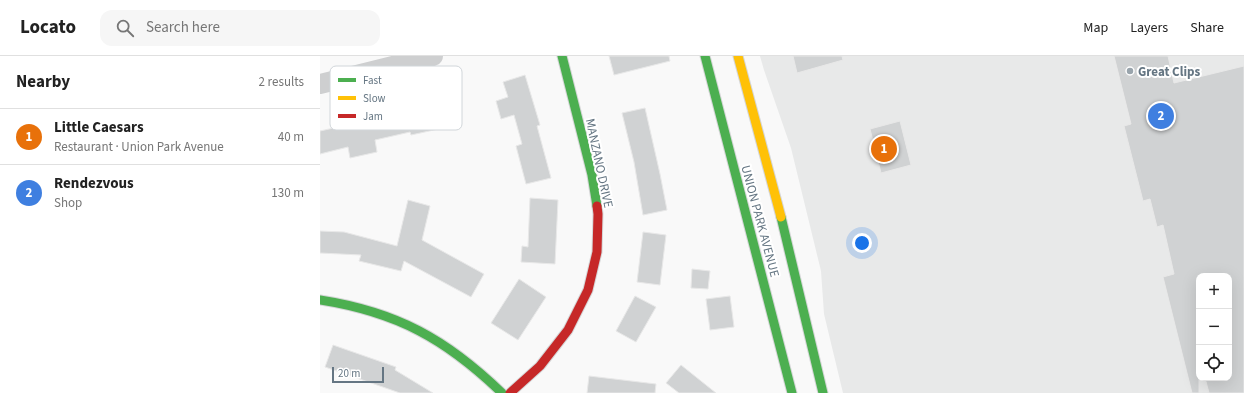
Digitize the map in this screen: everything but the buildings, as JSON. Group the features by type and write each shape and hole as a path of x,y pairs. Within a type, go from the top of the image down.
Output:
{"main road":[{"name":"MANZANO DRIVE","path":"510,393 540,366 568,330 588,290 597,252 598,214 592,175 562,56"},
{"name":"UNION PARK AVENUE","path":"705,56 792,393"},
{"name":"UNION PARK AVENUE","path":"738,56 776,197 823,393"},
{"path":"320,300 365,308 400,321 432,336 461,356 488,378 502,393"}],"street":[{"path":"393,66 433,56"},
{"path":"320,84 330,82"}],"shaded area":[{"path":"760,56 1244,56 1244,393 843,393 824,314 821,271 791,148"}],"traffic: fast":[{"path":"562,56 592,175 597,206"},
{"path":"705,56 792,393"},
{"path":"781,217 823,393"},
{"path":"320,300 348,305 373,312 397,320 419,331 461,357 502,393"}],"traffic: slow":[{"path":"738,56 781,217"}],"traffic: jam":[{"path":"510,393 540,366 568,330 588,290 597,252 597,206"}],"place":[{"name":"Great Clips","path":"1130,71"},
{"name":"Rendezvous","path":"1161,116"},
{"name":"Little Caesars","path":"884,149"}]}
